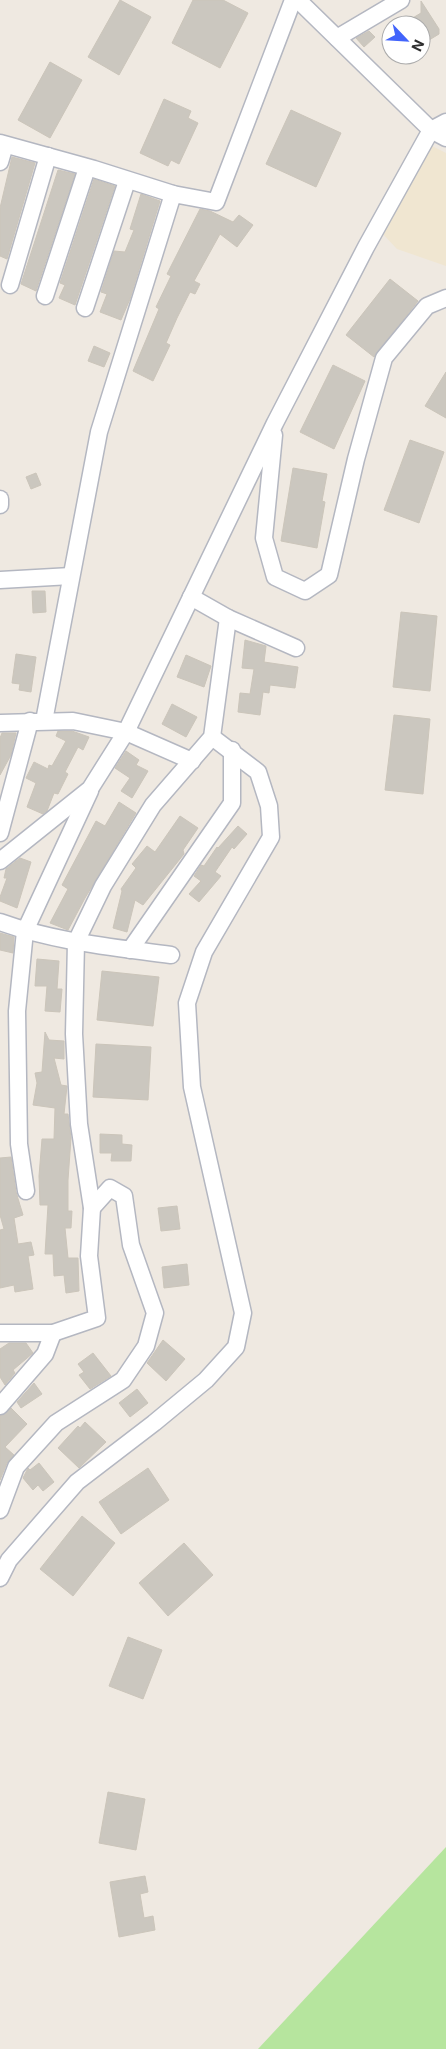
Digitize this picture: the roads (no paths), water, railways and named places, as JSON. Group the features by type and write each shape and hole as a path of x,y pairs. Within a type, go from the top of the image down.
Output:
{"street":[{"path":"0,162 2,144 172,194 216,202 293,0"},
{"path":"298,0 431,130 446,138"},
{"path":"336,38 401,0"},
{"path":"26,1191 19,1144 17,1011 24,931 90,789 126,732 275,423 366,248 431,130 446,122"},
{"path":"10,285 48,156"},
{"path":"45,296 87,168"},
{"path":"85,308 127,181"},
{"path":"0,832 37,721 71,576 99,432 172,194"},
{"path":"275,423 264,538 275,577 305,591 330,575 356,459 384,358 427,306 446,298"},
{"path":"0,499 0,505"},
{"path":"0,580 71,576"},
{"path":"191,596 228,618 296,648"},
{"path":"0,1333 53,1333 97,1318 89,1256 92,1208 79,1124 74,1034 76,942 103,886 153,805 212,736 228,618"},
{"path":"0,722 73,722 126,732 192,761"},
{"path":"0,1578 9,1560 77,1482 206,1380 236,1347 242,1313 192,1087 187,1003 204,952 271,837 269,806 258,772 212,736"},
{"path":"130,950 232,803 232,750"},
{"path":"0,861 90,789"},
{"path":"0,922 24,931 76,942 171,955"},
{"path":"0,1510 16,1467 56,1423 123,1380 146,1346 156,1313 131,1245 124,1196 110,1188 92,1208"},
{"path":"0,1406 45,1354 53,1333"}]}
